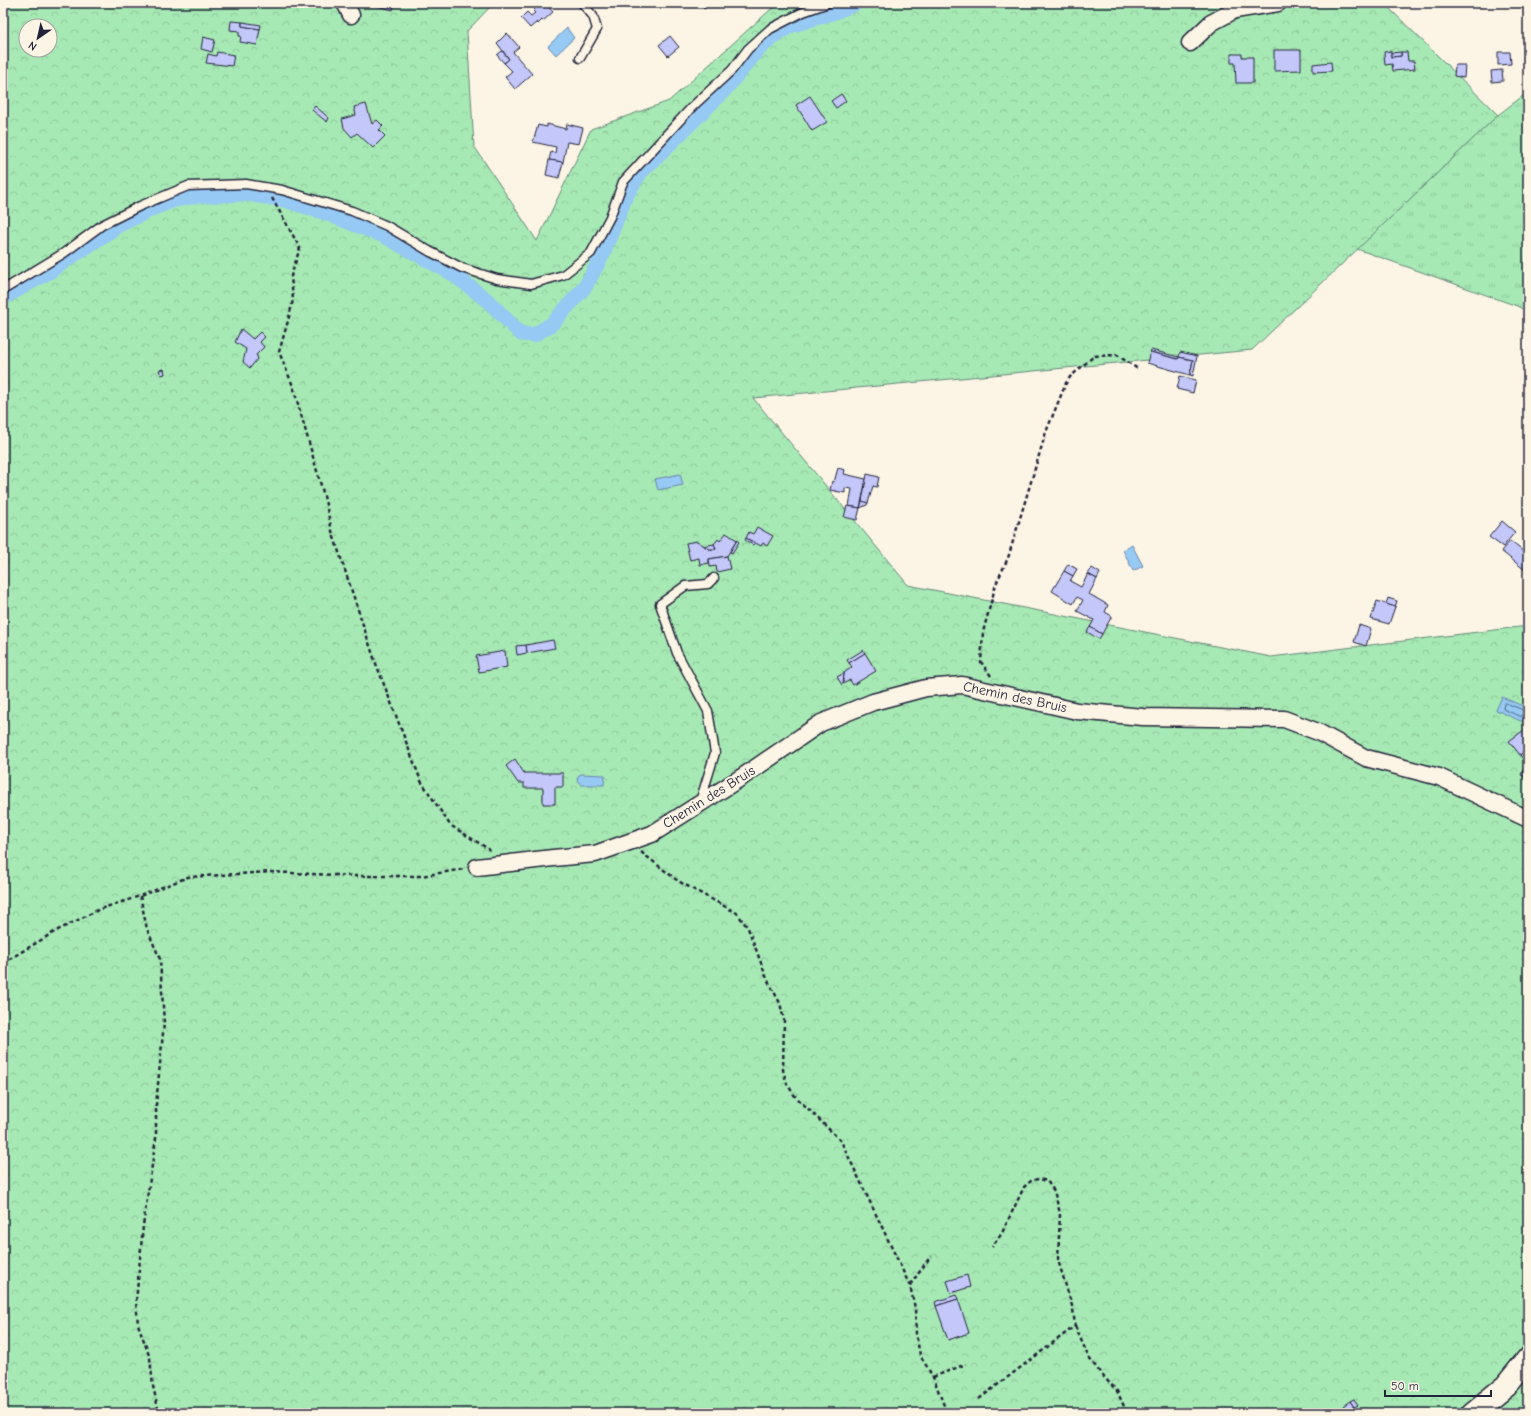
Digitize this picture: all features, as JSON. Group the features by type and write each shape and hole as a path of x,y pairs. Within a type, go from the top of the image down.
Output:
{"street":[{"path":"1190,43 1211,23 1235,10 1278,3"},
{"name":"Chemin des Bruis","path":"477,868 594,854 652,834 699,805 821,723 873,702 926,688 962,685 1077,710 1128,715 1284,719 1318,732 1366,758 1439,777 1528,819"},
{"path":"1473,1413 1506,1386 1528,1359"}],"lane":[{"path":"580,58 597,29 593,16 582,3"},
{"path":"3,290 64,253 102,225 140,206 188,186 246,184 282,190 352,211 387,226 429,251 462,268 497,279 531,284 563,275 591,253 610,217 623,182 692,107 732,70 748,49 770,29 803,12 828,3"},
{"path":"699,805 715,752 708,711 677,653 660,604 685,586 708,584 714,578"}],"path":[{"path":"270,195 300,248 291,276 293,300 279,352 293,386 324,496 332,531 375,661 421,781 450,825 511,863"},
{"path":"1005,694 980,662 983,632 996,584 1010,551 1046,432 1066,383 1070,377 1094,356 1117,355 1138,369"},
{"path":"633,840 641,852 678,881 737,913 748,928 767,979 780,1003 784,1020 783,1070 787,1084 794,1096 841,1141 910,1286 915,1308 916,1334 920,1356 933,1377 947,1413"},
{"path":"3,963 56,931 100,909 140,896 188,877 270,872 356,876 421,876 477,868"},
{"path":"140,896 147,929 160,959 164,1023 156,1105 156,1138 143,1226 136,1302 138,1324 150,1358 153,1386 159,1413"},
{"path":"992,1247 1002,1233 1024,1186 1032,1180 1040,1179 1047,1182 1054,1191 1060,1213 1058,1260 1073,1310 1075,1326 1089,1358 1117,1391 1127,1413"},
{"path":"910,1286 931,1256"},
{"path":"979,1399 1075,1326"},
{"path":"933,1377 966,1364"}],"green space":[{"path":"3,3 494,3 467,31 474,146 537,241 591,129 669,101 770,10 785,3 1384,3 1498,115 1252,350 753,398 908,585 1271,657 1528,626 1528,1413 3,1413"},
{"path":"1528,92 1528,312 1517,306 1357,249 1498,115"}],"water":[{"path":"567,28 574,38 556,55 548,46"},
{"path":"680,474 683,485 658,490 655,479"},
{"path":"1132,545 1143,566 1133,571 1123,550"},
{"path":"1502,697 1525,707 1528,703 1528,711 1523,722 1496,710"},
{"path":"581,774 605,775 604,785 581,785 577,780 578,776"}],"building":[{"path":"373,3 395,3 393,10 373,5"},
{"path":"541,3 545,3 553,12 543,21 542,20 538,24 537,22 530,28 521,18 527,12 531,16 535,13 533,11"},
{"path":"699,3 712,3 704,9"},
{"path":"231,21 242,22 242,26 260,29 257,45 240,42 241,36 239,36 239,31 230,30"},
{"path":"242,22 261,25 260,29 242,26"},
{"path":"507,33 519,47 513,52 532,74 515,89 505,77 512,71 504,63 509,59 497,43"},
{"path":"670,36 679,47 668,56 659,45"},
{"path":"203,37 215,40 212,52 201,49"},
{"path":"1274,50 1301,50 1301,70 1274,71"},
{"path":"502,51 509,59 504,63 497,55"},
{"path":"1391,51 1391,57 1401,56 1401,52 1407,52 1408,61 1414,61 1415,69 1393,71 1392,64 1385,65 1384,52"},
{"path":"217,52 234,55 232,66 206,63 208,54 216,56"},
{"path":"1401,52 1401,56 1391,57 1391,53"},
{"path":"1498,52 1510,52 1511,64 1498,65"},
{"path":"1231,54 1242,54 1242,57 1253,57 1253,83 1236,83 1235,63 1231,63"},
{"path":"1331,62 1332,71 1313,72 1313,64"},
{"path":"1455,65 1465,65 1464,78 1454,76"},
{"path":"1502,70 1503,81 1492,82 1491,71"},
{"path":"841,94 846,101 836,108 831,101"},
{"path":"810,96 827,122 812,131 796,105"},
{"path":"366,104 372,124 377,120 383,126 379,130 385,136 373,148 357,133 352,137 344,128 342,119 356,115 354,107"},
{"path":"315,106 329,118 327,122 312,110"},
{"path":"547,124 566,129 567,124 583,128 579,144 567,142 563,162 549,160 551,152 555,153 556,147 533,142 538,125 547,127"},
{"path":"549,160 563,162 559,178 546,175"},
{"path":"241,329 253,339 260,332 265,337 260,342 264,347 256,355 258,358 250,368 243,362 246,349 235,342"},
{"path":"1151,350 1179,357 1178,359 1150,352"},
{"path":"1150,352 1178,359 1179,357 1193,360 1190,375 1147,363"},
{"path":"1180,352 1197,356 1193,376 1190,375 1193,360 1179,357"},
{"path":"164,369 165,374 161,375 159,370"},
{"path":"1180,376 1196,380 1193,393 1177,389"},
{"path":"838,468 845,470 844,474 866,479 860,508 849,506 852,489 845,488 845,493 830,490"},
{"path":"867,474 879,477 877,487 873,486 868,503 862,501"},
{"path":"862,501 868,503 860,508"},
{"path":"847,506 860,508 857,520 844,517"},
{"path":"1502,521 1515,532 1503,547 1489,537"},
{"path":"757,527 773,536 767,546 763,543 761,546 746,538 749,532 753,534"},
{"path":"726,533 737,540 727,556 709,559 709,563 700,565 699,558 690,560 686,543 697,541 709,549 716,549 714,544 718,539 720,541"},
{"path":"746,538 755,543 753,545 745,540"},
{"path":"737,540 739,542 732,553 730,552"},
{"path":"1510,541 1524,552 1528,547 1528,571 1501,551"},
{"path":"714,544 716,549 709,549 704,546"},
{"path":"727,556 730,569 717,572 716,566 710,567 709,559"},
{"path":"1068,564 1077,569 1073,576 1064,571"},
{"path":"1092,568 1100,573 1097,579 1088,574"},
{"path":"1064,571 1073,576 1070,581 1081,587 1088,574 1097,579 1089,594 1108,605 1105,612 1112,616 1102,634 1090,627 1094,620 1077,611 1083,600 1077,597 1073,604 1052,591"},
{"path":"1388,598 1397,601 1395,607 1386,604"},
{"path":"1377,601 1395,607 1389,624 1371,619"},
{"path":"1359,625 1371,629 1366,646 1354,642"},
{"path":"1090,627 1102,634 1099,639 1087,632"},
{"path":"553,640 555,648 527,653 526,645"},
{"path":"526,645 527,653 517,655 516,646"},
{"path":"863,650 865,653 849,663 847,660"},
{"path":"505,651 507,667 479,672 476,656"},
{"path":"865,653 876,671 853,685 850,680 843,684 844,673 852,667 849,663"},
{"path":"844,673 843,684 842,685 837,677"},
{"path":"1524,730 1528,735 1528,751 1527,749 1520,755 1509,741"},
{"path":"1527,749 1528,758 1526,763 1520,755"},
{"path":"1528,758 1528,778 1521,775"},
{"path":"515,759 524,773 563,773 563,787 555,787 555,804 543,804 543,788 524,788 524,783 518,783 506,766"},
{"path":"967,1275 970,1287 951,1293 947,1281"},
{"path":"956,1295 958,1299 936,1306 935,1302"},
{"path":"958,1299 969,1333 948,1340 936,1306"},
{"path":"1354,1399 1358,1405 1354,1407 1350,1401"},
{"path":"1350,1401 1354,1407 1344,1413 1343,1410 1345,1409 1343,1406"}],"waterway":[{"path":"3,298 49,272 119,225 154,208 174,200 196,196 246,194 285,200 323,212 384,236 453,274 487,300 521,334 534,335 552,324 585,287 602,256 626,196 640,173 722,93 759,49 778,33 790,26 835,12 856,3"}]}
